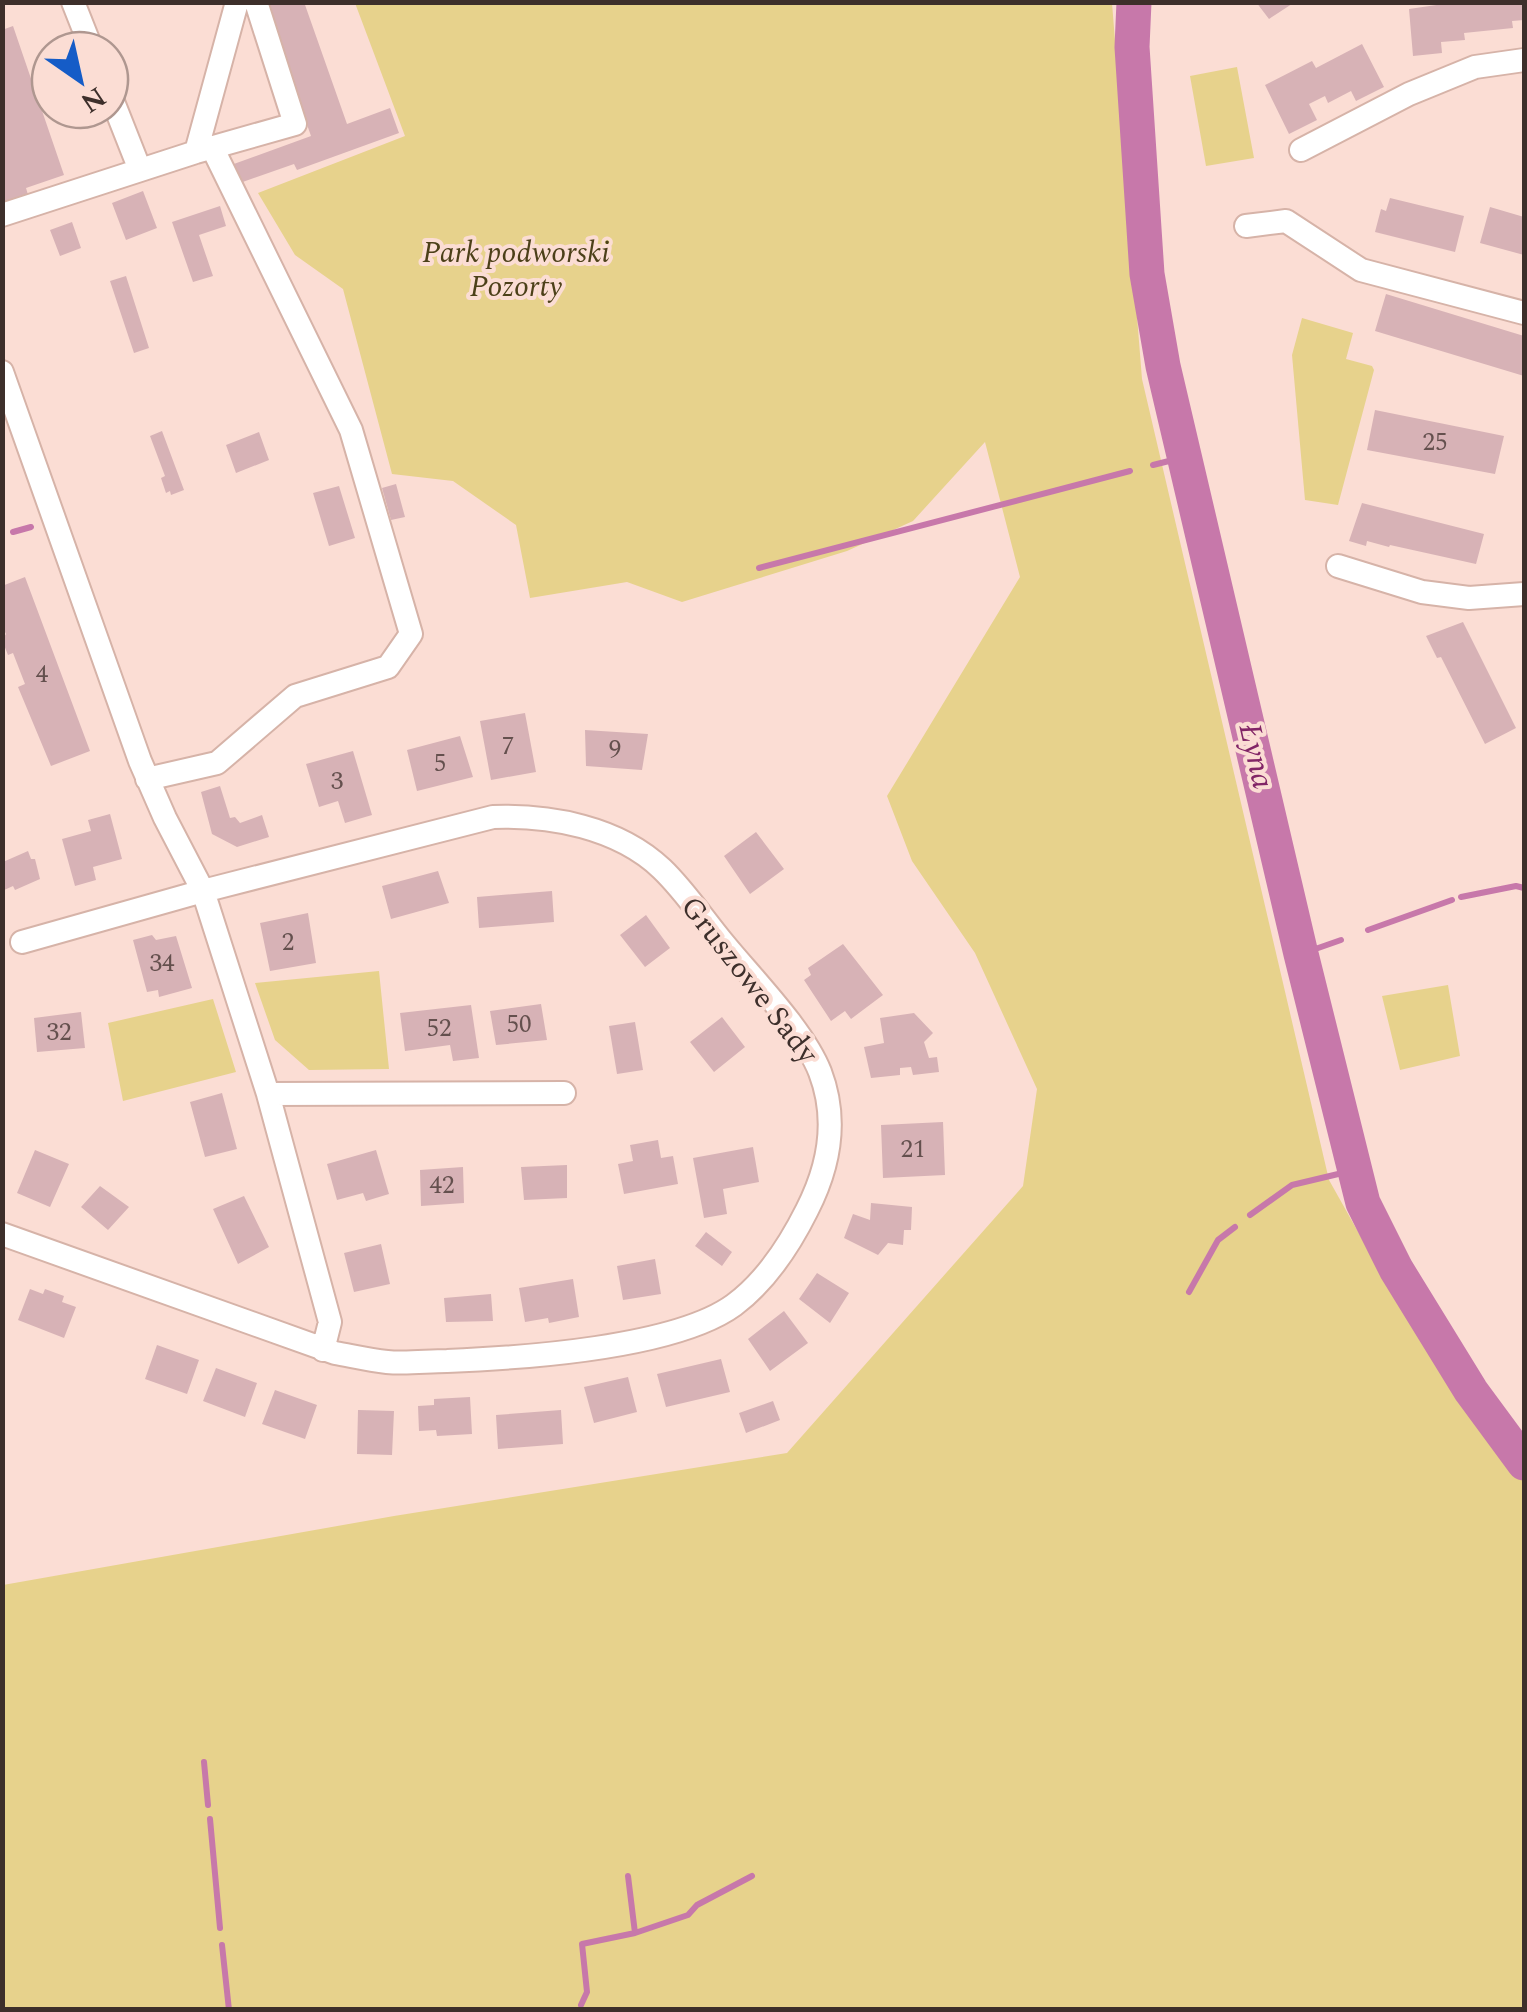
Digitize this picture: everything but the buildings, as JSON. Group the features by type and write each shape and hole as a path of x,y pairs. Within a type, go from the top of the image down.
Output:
{"street":[{"path":"73,2 84,30"},
{"path":"148,778 217,764 295,696 388,667 412,634 352,430 204,149 237,2"},
{"path":"2,216 204,149 296,124 256,2"},
{"path":"1301,150 1410,94 1475,67 1524,60"},
{"path":"124,130 140,170"},
{"path":"1246,226 1286,221 1361,270 1524,313"},
{"path":"4,380 148,778 203,890 268,1094 330,1322 323,1350"},
{"path":"1338,566 1422,592 1470,598 1524,594"},
{"name":"Gruszowe Sady","path":"2,1234 323,1350 390,1362 524,1358 698,1326 735,1304 767,1272 803,1217 822,1180 830,1139 827,1098 819,1069 802,1042 661,868 624,845 573,824 533,816 492,818 203,890 22,942"},
{"path":"268,1094 564,1093"}],"green space":[{"name":"Park podworski Pozorty","path":"355,3 1112,3 1142,379 1329,1180 1366,1246 1524,1475 1524,2009 3,2009 3,1585 394,1516 787,1453 1023,1186 1037,1089 975,953 912,861 887,796 1020,577 985,442 913,521 847,551 682,602 627,582 530,598 516,525 453,481 392,474 343,289 295,255 258,193 405,136"},
{"path":"1237,67 1254,158 1206,166 1190,76"},
{"path":"1302,318 1353,333 1346,359 1374,370 1338,505 1305,500 1292,355"},
{"path":"379,971 389,1069 309,1070 275,1040 255,983"},
{"path":"1448,985 1460,1056 1400,1070 1382,996"},
{"path":"213,999 236,1072 123,1101 108,1023"}],"waterway":[{"name":"Łyna","path":"1134,2 1132,47 1147,274 1163,366 1363,1203 1396,1269 1471,1391 1524,1463"},
{"path":"1133,11 1143,2"},
{"path":"1153,465 1185,457"},
{"path":"759,568 1130,471"},
{"path":"13,532 31,527"},
{"path":"1461,897 1516,886 1524,888"},
{"path":"1368,930 1452,900"},
{"path":"1301,954 1341,940"},
{"path":"1250,1215 1292,1185 1355,1170"},
{"path":"1189,1292 1218,1240 1235,1227"},
{"path":"204,1762 208,1805"},
{"path":"210,1819 220,1928"},
{"path":"628,1876 635,1933"},
{"path":"581,2005 587,1992 582,1944 635,1933 688,1915 697,1905 752,1876"},
{"path":"222,1945 229,2010"}]}
